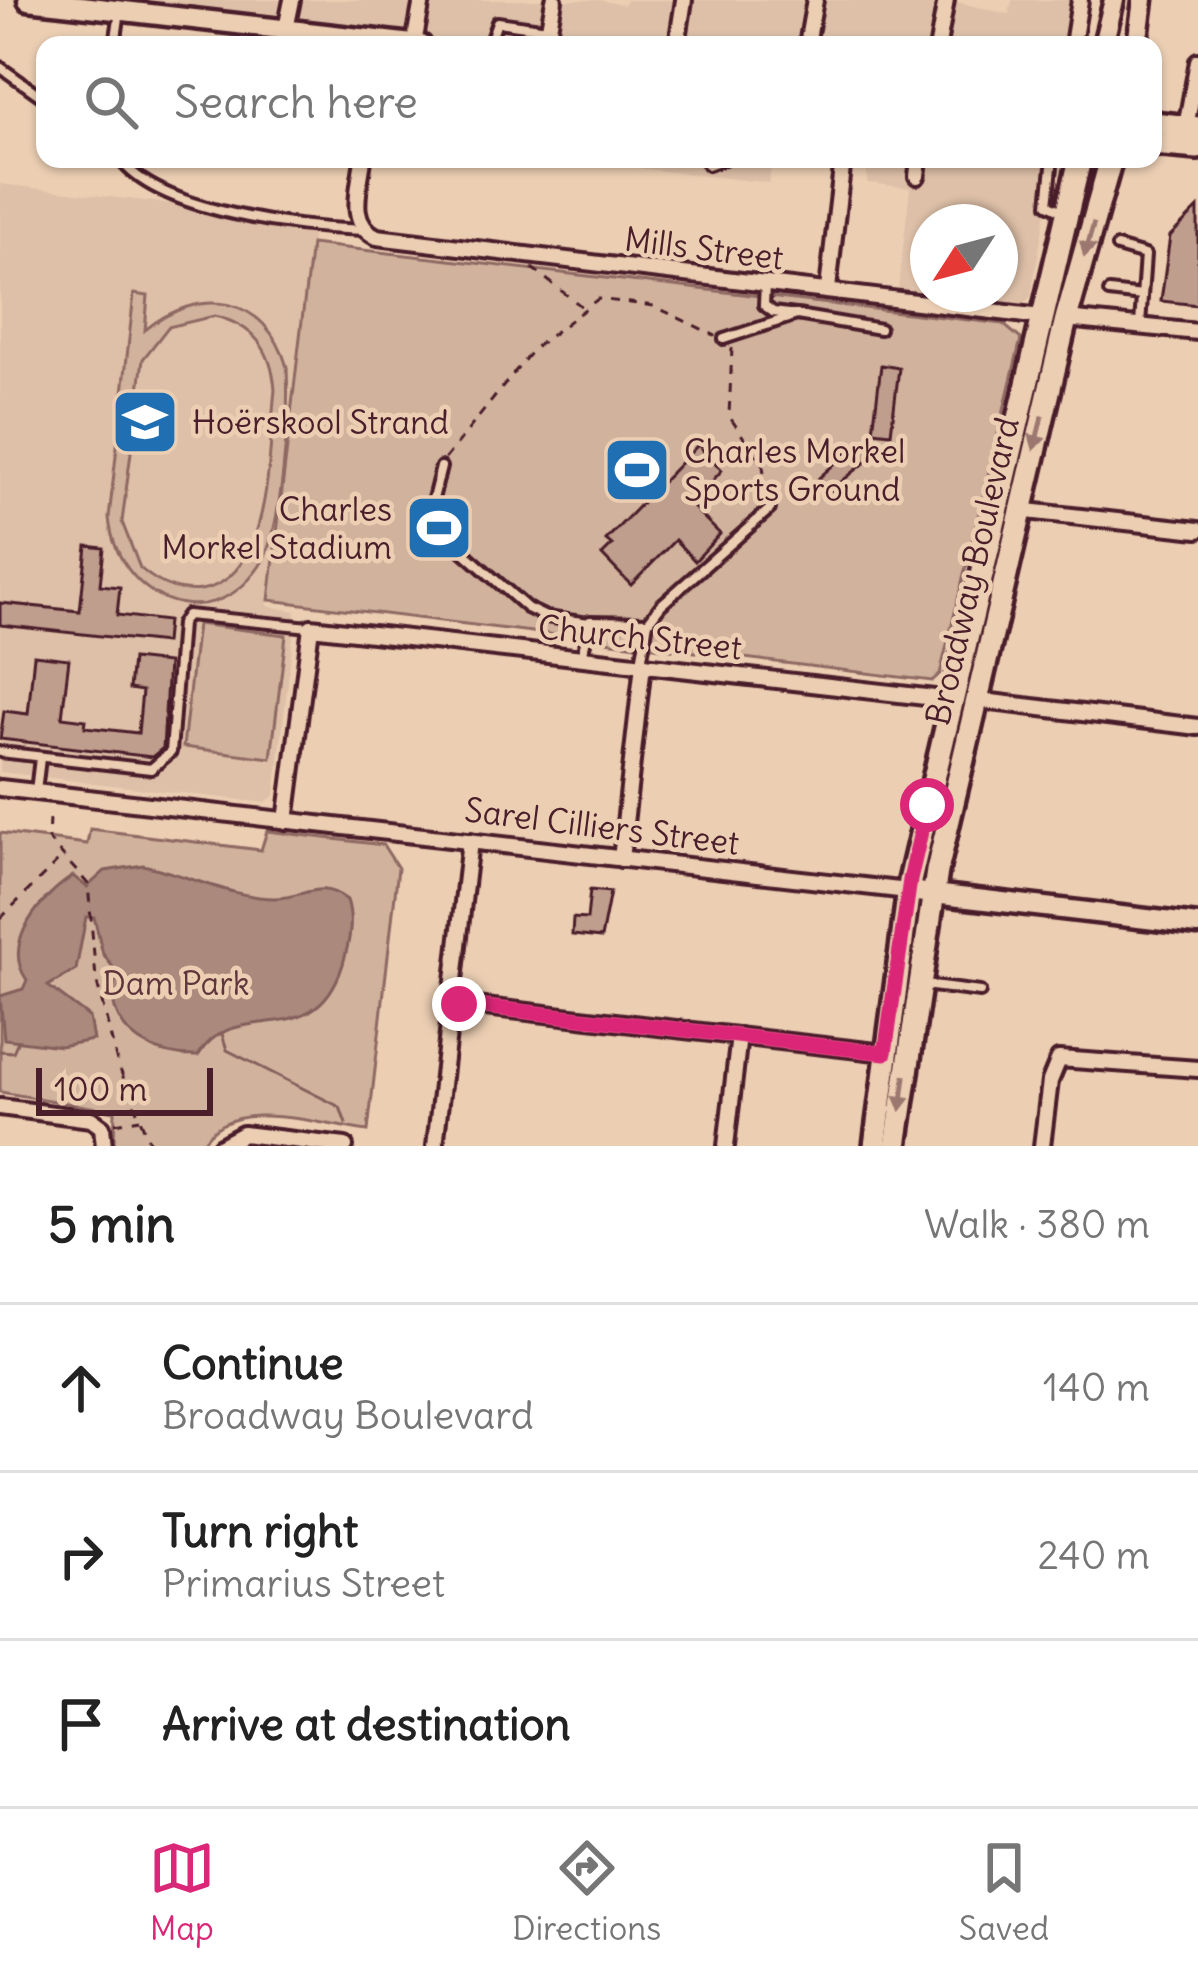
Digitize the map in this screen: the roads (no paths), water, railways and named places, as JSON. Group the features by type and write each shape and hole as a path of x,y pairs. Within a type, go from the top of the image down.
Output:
{"main road":[{"path":"28,0 120,10 160,8 334,36"},
{"path":"1105,36 1114,0"},
{"path":"1138,36 1143,0"},
{"path":"1162,125 1192,128"},
{"path":"1162,145 1198,148"},
{"name":"Broadway Boulevard","path":"1009,509 1042,317 1078,168"},
{"name":"Broadway Boulevard","path":"874,1146 908,891 964,700 1009,509 1108,168"},
{"name":"Broadway Boulevard","path":"896,1146 916,984 964,700"},
{"name":"Sarel Cilliers Street","path":"908,891 1198,925"}],"street":[{"path":"286,29 292,0"},
{"path":"419,36 422,0"},
{"path":"548,36 554,0"},
{"path":"678,36 684,0"},
{"path":"809,36 815,0"},
{"path":"940,36 946,0"},
{"path":"1074,36 1080,0"},
{"path":"1192,128 1198,61"},
{"path":"362,168 357,217 363,230"},
{"path":"828,289 842,168"},
{"path":"917,176 918,168"},
{"name":"Mills Street","path":"363,230 376,237 1042,317"},
{"path":"1066,319 1198,332"},
{"path":"1009,509 1198,530"},
{"path":"286,821 317,628"},
{"name":"Church Street","path":"317,628 1198,728"},
{"path":"621,859 642,664"},
{"name":"Sarel Cilliers Street","path":"0,788 908,891"},
{"path":"435,1146 470,841"},
{"path":"450,1003 885,1053"},
{"path":"727,1146 739,1036"},
{"path":"1042,1146 1052,1070 1059,1059 1198,1069"},
{"path":"0,1107 91,1119 102,1127 104,1146"},
{"path":"223,1143 243,1134 345,1146"}],"lane":[{"path":"116,36 120,10"},
{"path":"492,36 497,22 549,28"},
{"path":"0,67 36,93"},
{"path":"126,168 132,176 190,202 326,228 363,230"},
{"path":"1052,168 1048,204 1067,214"},
{"path":"1117,247 1145,254 1140,325"},
{"path":"765,282 764,305 772,312 880,328"},
{"path":"1109,292 1142,296"},
{"path":"724,339 797,315"},
{"path":"441,466 433,499 441,532 526,608 546,617 589,623 648,622"},
{"path":"642,664 648,622 661,604 770,509"},
{"path":"0,752 141,770 167,758 181,624 187,615 317,628"},
{"path":"582,658 589,623"},
{"path":"36,793 40,758"},
{"path":"916,984 980,992"}],"waterway":[{"path":"222,1034 227,1050 340,1107 346,1124"},
{"path":"0,1051 13,1052 18,1041"}],"place":[{"name":"Hoërskool Strand","path":"145,422"},
{"name":"Charles Morkel Sports Ground","path":"637,470"},
{"name":"Charles Morkel Stadium","path":"439,528"}],"park label":[{"name":"Dam Park","path":"176,983"}]}
